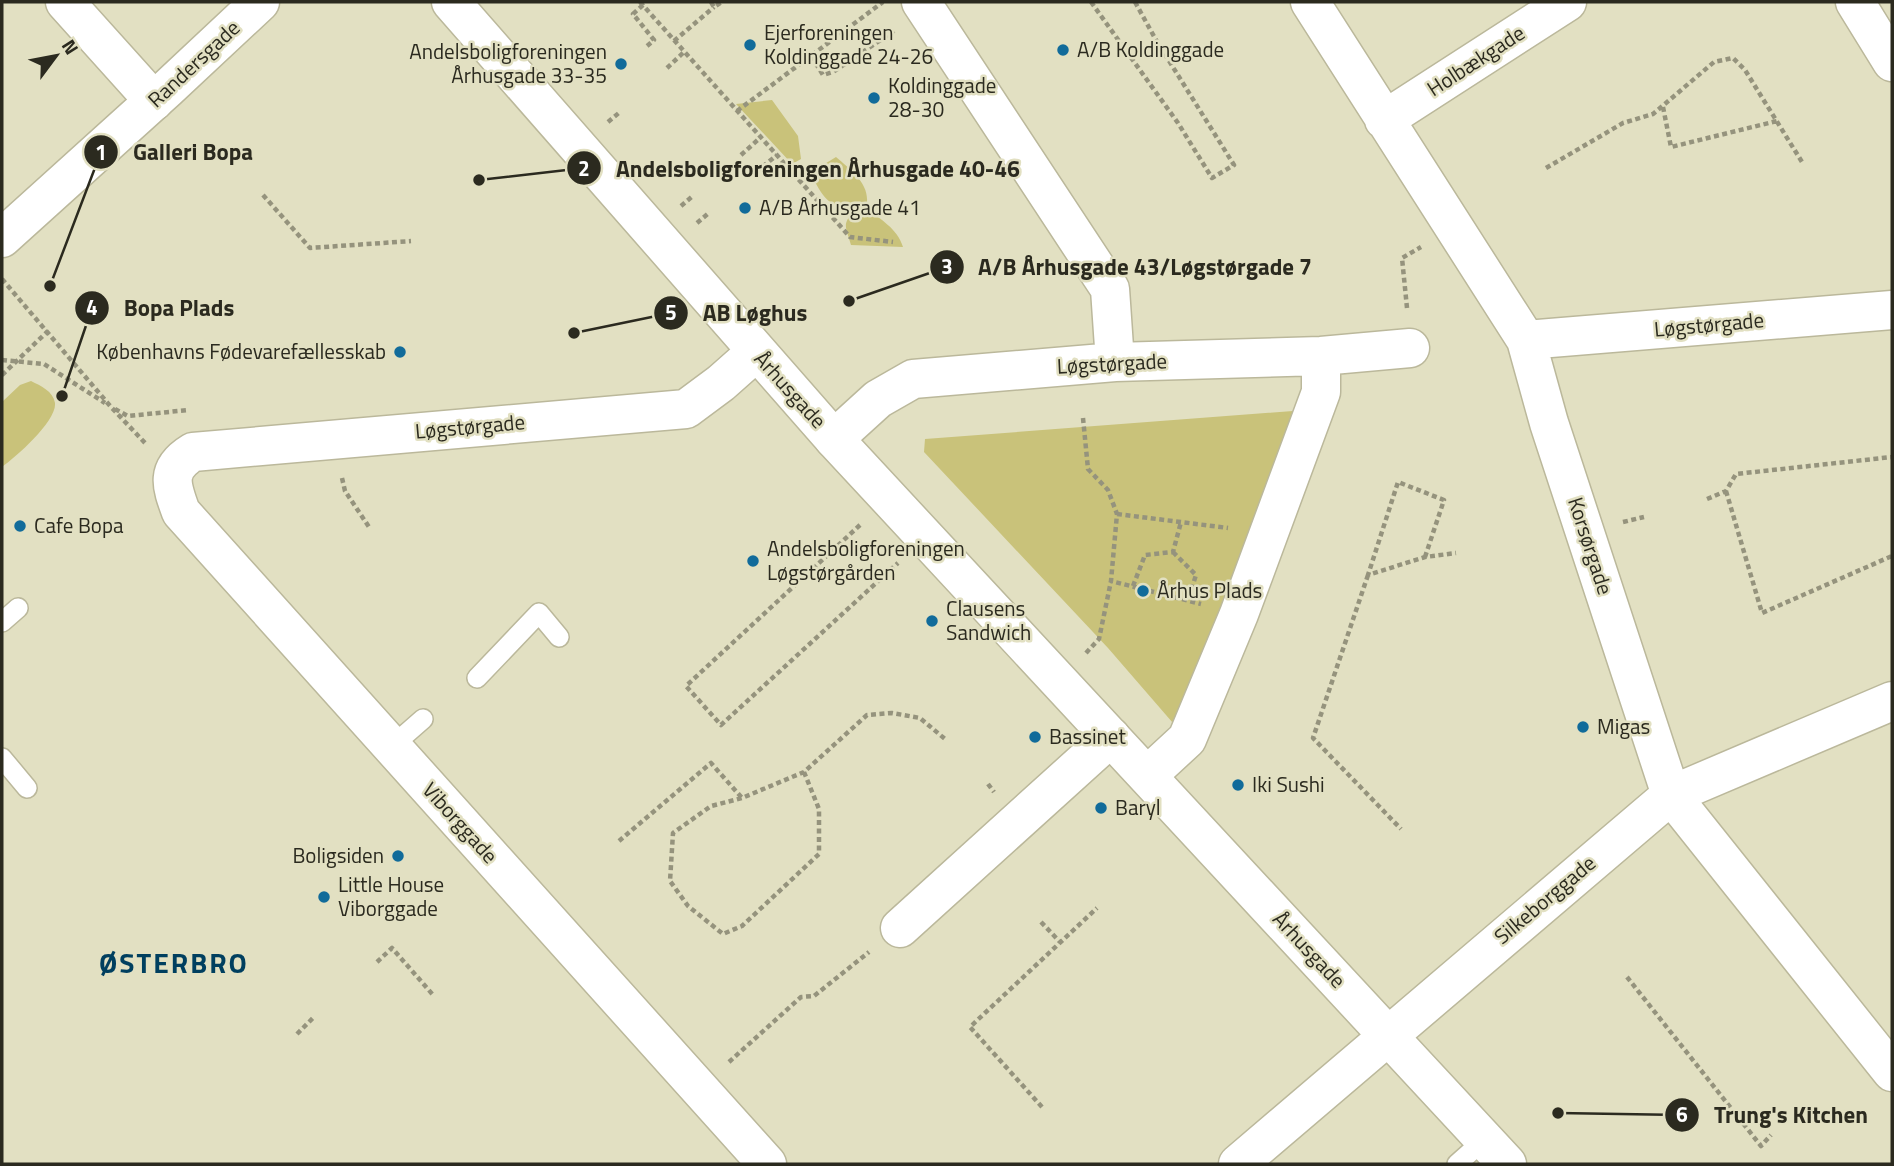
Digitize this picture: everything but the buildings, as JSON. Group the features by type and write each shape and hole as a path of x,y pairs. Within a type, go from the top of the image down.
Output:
{"street":[{"path":"65,2 154,101"},
{"name":"Randersgade","path":"2,238 260,2"},
{"name":"Århusgade","path":"451,2 834,439 1387,1035 1483,1156"},
{"path":"921,2 1110,289 1115,362"},
{"name":"Korsørgade","path":"1310,2 1526,340 1549,423 1671,794 1892,1072"},
{"name":"Holbækgade","path":"1384,120 1567,2"},
{"path":"1854,2 1892,62"},
{"name":"Løgstørgade","path":"1526,340 1892,310"},
{"name":"Løgstørgade","path":"834,439 878,399 913,379 1115,362 1321,356 1410,348"},
{"name":"Løgstørgade","path":"173,472 180,460 193,452 214,449 686,409 756,352"},
{"path":"1148,775 1187,739 1239,614 1321,392 1321,356"},
{"name":"Viborggade","path":"173,472 172,489 181,513 701,1089 753,1159"},
{"name":"Silkeborggade","path":"1238,1164 1671,794 1892,701"},
{"path":"900,928 1111,737"}],"lane":[{"path":"2,622 18,608"},
{"path":"477,678 539,613 559,637"},
{"path":"391,747 423,719"},
{"path":"2,758 27,788"}],"path":[{"path":"674,41 712,4 722,2"},
{"path":"737,111 884,2"},
{"path":"1091,2 1178,123 1212,178 1234,165 1135,2"},
{"path":"648,46 654,40 632,15 642,4 850,237 893,242"},
{"path":"811,56 823,75 833,72 886,37"},
{"path":"667,68 684,52"},
{"path":"1546,168 1623,123 1653,114 1714,62 1733,58 1745,70 1802,162"},
{"path":"1663,106 1671,147 1777,121"},
{"path":"741,155 761,137"},
{"path":"755,172 777,155"},
{"path":"263,195 310,248 411,242"},
{"path":"1410,348 1402,258 1453,227"},
{"path":"2,279 111,407 173,472"},
{"path":"2,375 48,331"},
{"path":"2,360 44,364 128,416 188,410 214,449"},
{"path":"1058,680 1099,639 1111,581 1117,514 1108,490 1088,470 1083,418"},
{"path":"338,439 340,471 345,491 369,527"},
{"path":"1707,499 1726,491 1736,474 1892,457"},
{"path":"1401,829 1314,738 1398,482 1444,499 1425,557"},
{"path":"1726,491 1762,613 1892,556"},
{"path":"889,498 686,685 721,725 925,537"},
{"path":"1117,514 1240,530"},
{"path":"1173,552 1181,522"},
{"path":"1173,552 1196,575 1188,600"},
{"path":"1133,586 1145,555 1173,552"},
{"path":"1368,575 1425,557 1456,553"},
{"path":"1111,581 1239,614"},
{"path":"804,772 819,809 819,854 742,926 723,934 688,905 670,881 673,833 711,806 742,799 804,772 867,715 892,713 920,718 945,738"},
{"path":"619,841 711,763 742,799"},
{"path":"1042,1107 970,1027 1097,908"},
{"path":"1041,922 1060,942"},
{"path":"701,1089 801,997 814,996 900,928"},
{"path":"377,962 392,948 435,996"},
{"path":"1627,976 1761,1146 1771,1135"},
{"path":"296,1034 315,1016"}],"shaded area":[{"path":"772,100 798,136 801,159 792,164 736,104"},
{"path":"836,157 863,185 866,208 893,229 903,247 851,245 846,223 855,211 838,206 827,199 810,173"},
{"path":"31,381 52,395 54,411 43,429 2,467 2,402 20,385"},
{"name":"Århus Plads","path":"1306,410 1179,730 1108,648 924,452 925,439"}],"place":[{"name":"Ejerforeningen Koldinggade 24-26","path":"750,45"},
{"name":"A/B Koldinggade","path":"1063,50"},
{"name":"Andelsboligforeningen Århusgade 33-35","path":"621,64"},
{"name":"Koldinggade 28-30","path":"874,98"},
{"name":"Andelsboligforeningen Århusgade 40-46","path":"479,180"},
{"name":"A/B Århusgade 41","path":"745,208"},
{"name":"Galleri Bopa","path":"50,286"},
{"name":"A/B Århusgade 43/Løgstørgade 7","path":"849,301"},
{"name":"AB Løghus","path":"574,333"},
{"name":"Københavns Fødevarefællesskab","path":"400,352"},
{"name":"Bopa Plads","path":"62,396"},
{"name":"Cafe Bopa","path":"20,526"},
{"name":"Andelsboligforeningen Løgstørgården","path":"753,561"},
{"name":"Århus Plads","path":"1143,591"},
{"name":"Clausens Sandwich","path":"932,621"},
{"name":"Migas","path":"1583,727"},
{"name":"Bassinet","path":"1035,737"},
{"name":"Iki Sushi","path":"1238,785"},
{"name":"Baryl","path":"1101,808"},
{"name":"Boligsiden","path":"398,856"},
{"name":"Little House Viborggade","path":"324,897"},
{"name":"Trung's Kitchen","path":"1558,1113"}],"district":[{"name":"ØSTERBRO","path":"174,963"}]}
